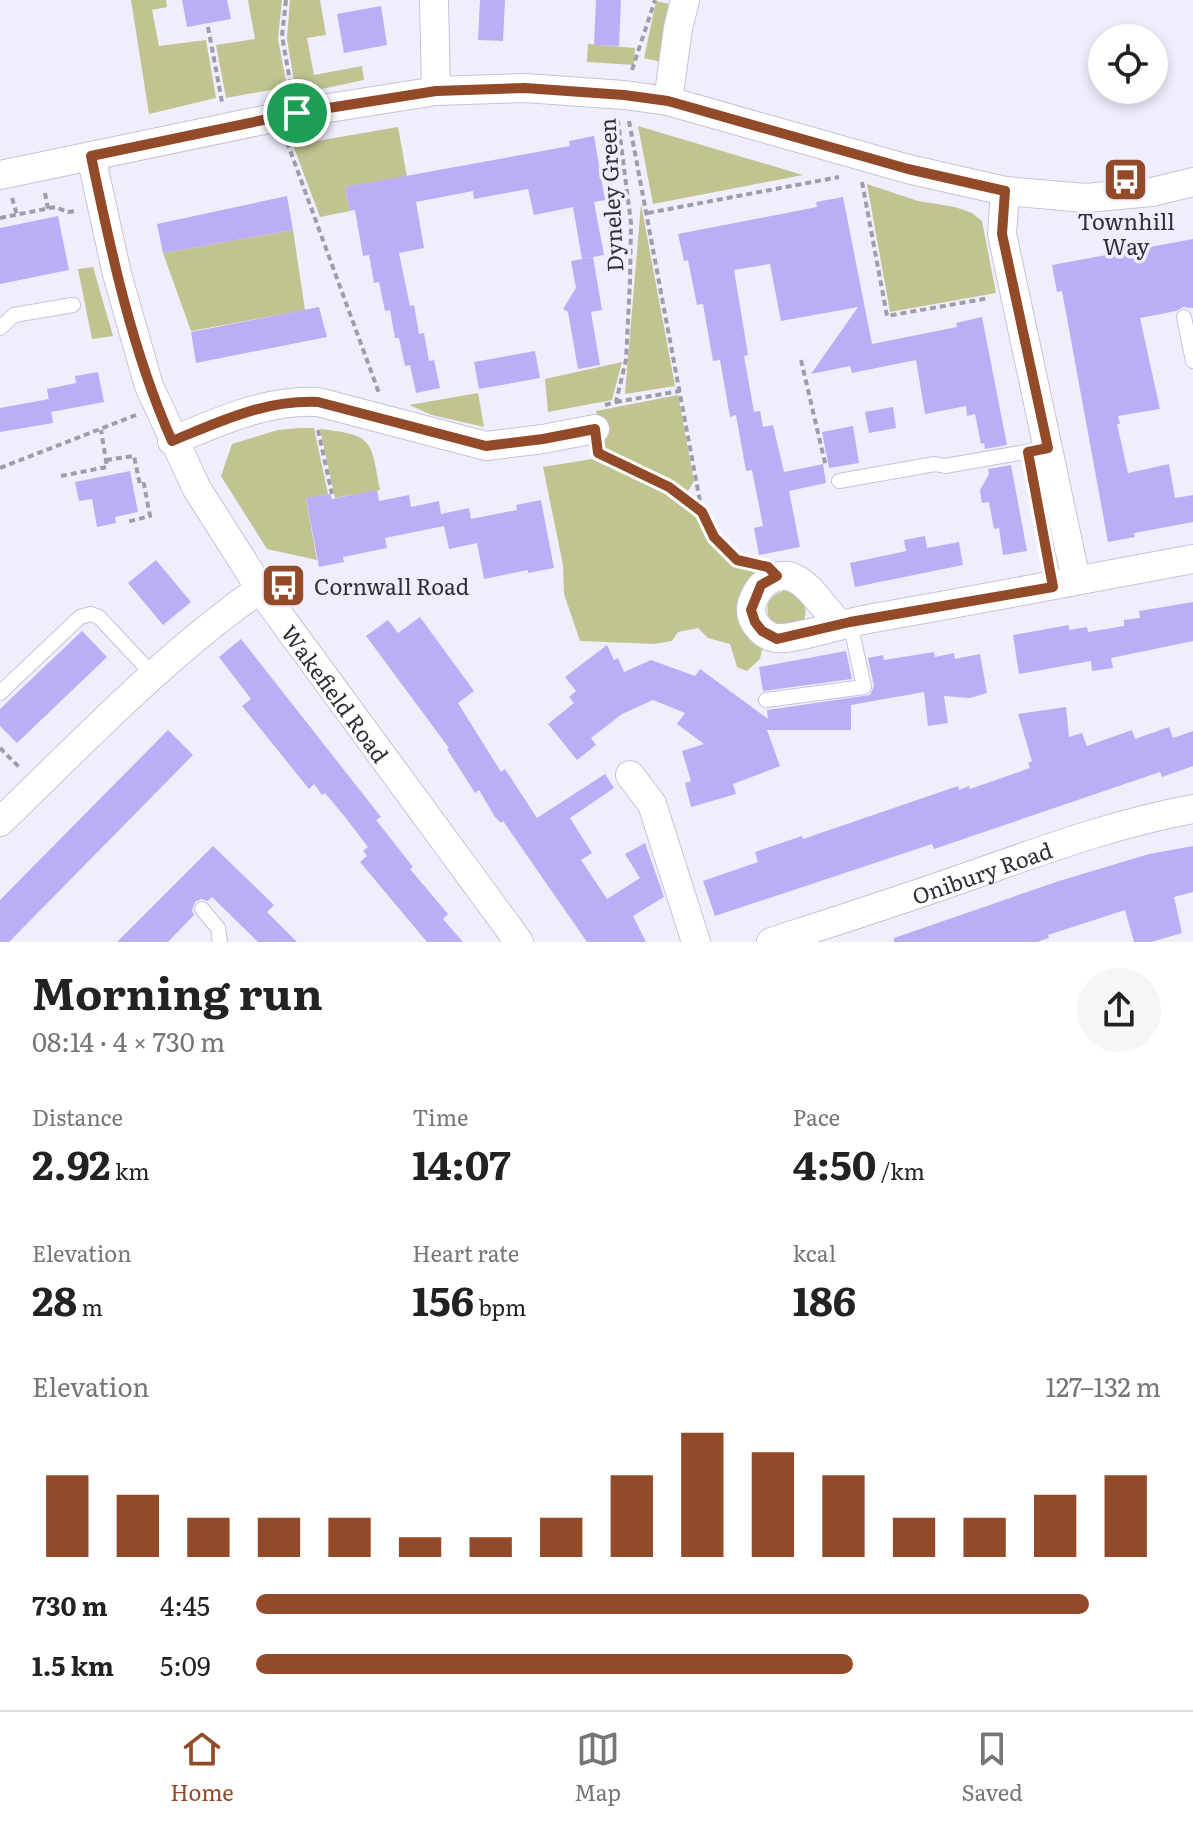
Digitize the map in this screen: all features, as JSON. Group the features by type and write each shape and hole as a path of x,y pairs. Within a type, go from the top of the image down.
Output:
{"street":[{"path":"434,0 436,91"},
{"path":"668,101 685,0"},
{"path":"6,186 91,156 288,115 436,91 525,88 668,101 908,169 1005,191 1086,198 1152,192 1193,182"},
{"name":"Wakefield Road","path":"91,156 117,274 157,406 208,508 260,589 519,942"},
{"path":"1005,191 1002,234 1076,580"},
{"path":"172,441 250,409 276,403 318,402 486,446 595,429"},
{"path":"845,623 821,606 809,586 794,577 777,576 761,585 751,610 762,631 777,639 845,623 1193,559"},
{"path":"0,822 153,675 206,628 260,589"},
{"path":"630,775 652,804 696,942"},
{"name":"Onibury Road","path":"771,942 1085,835 1145,818 1193,809"}],"lane":[{"path":"0,328 14,315 73,305"},
{"path":"1184,317 1193,361"},
{"path":"839,481 1048,448"},
{"path":"0,693 80,617 91,614 99,617 153,675"},
{"path":"766,700 864,687 845,623"},
{"path":"202,909 218,928 220,942"}],"path":[{"path":"286,0 282,36 288,115 388,419"},
{"path":"624,95 655,0"},
{"path":"208,27 227,128"},
{"name":"Dyneley Green","path":"624,95 702,512 714,537 737,560 768,567 777,576"},
{"name":"Dyneley Green","path":"616,402 625,369 630,281 631,223 618,119 624,95"},
{"path":"648,213 842,177"},
{"path":"857,177 862,181 887,316 999,296"},
{"path":"6,186 17,215"},
{"path":"0,218 55,207 68,212"},
{"path":"801,360 829,483 839,481"},
{"path":"595,429 593,407 680,391"},
{"path":"318,402 314,414 332,494"},
{"path":"0,468 157,406"},
{"name":"Dyneley Green","path":"595,429 598,453 669,487 702,512"},
{"path":"61,476 107,467 101,430"},
{"path":"106,460 134,456 140,485 144,484 150,516 127,522"}],"green space":[{"path":"131,0 166,0 167,7 152,10 159,46 206,40 216,98 149,114"},
{"path":"248,0 282,0 278,39 287,87 226,98 216,45 255,39"},
{"path":"290,0 320,0 326,35 307,38 314,75 362,66 364,80 317,90 295,87 287,39"},
{"path":"656,1 674,5 661,62 644,58"},
{"path":"588,44 635,48 634,65 587,62"},
{"path":"638,126 803,175 653,204"},
{"path":"398,127 407,177 345,187 350,211 320,217 293,145"},
{"path":"867,184 918,201 955,207 972,213 982,221 996,293 890,312"},
{"path":"641,204 675,386 625,394"},
{"path":"293,230 305,310 191,331 163,253"},
{"path":"93,267 113,336 92,339 78,269"},
{"path":"622,362 612,400 548,412 545,379"},
{"path":"478,393 484,427 432,415 409,405"},
{"path":"678,395 694,481 685,496 657,475 604,452 596,411"},
{"path":"314,428 328,494 306,499 317,560 267,549 221,476 232,444 278,430"},
{"path":"320,429 360,437 366,443 374,460 380,490 335,498"},
{"path":"598,458 666,490 699,515 708,535 731,562 759,572 764,640 760,659 747,671 737,667 730,644 708,638 698,628 678,632 672,641 654,644 580,641 564,594 563,565 543,467"},
{"path":"783,591 795,594 803,601 806,611 803,623 774,627 767,611 769,602"}],"building":[{"path":"182,0 227,0 231,19 187,27"},
{"path":"480,0 505,0 503,41 478,40"},
{"path":"596,0 621,0 619,46 594,45"},
{"path":"381,6 387,45 344,53 337,14"},
{"path":"594,136 605,200 594,202 604,255 582,259 573,207 534,215 528,189 474,199 473,191 416,202 424,248 399,253 410,306 414,305 419,334 424,333 429,361 434,360 440,388 416,393 410,365 405,366 399,338 395,338 390,310 385,311 379,282 374,283 369,255 363,256 355,210 350,211 345,187 570,146 569,141"},
{"path":"287,196 293,230 163,253 157,224"},
{"path":"843,197 872,344 957,327 956,323 982,317 1007,445 985,449 984,443 981,444 975,414 967,416 966,406 925,414 916,360 852,373 850,366 811,374 858,307 781,321 770,264 734,270 754,412 760,411 763,427 773,425 784,472 823,464 826,483 789,491 800,547 759,555 754,528 763,526 752,470 746,471 736,415 730,417 720,360 713,361 703,304 697,305 688,260 684,261 678,234 817,207 816,202"},
{"path":"58,216 69,270 0,284 0,228"},
{"path":"1193,239 1193,308 1183,307 1140,318 1160,409 1118,416 1120,424 1117,424 1128,473 1169,464 1175,498 1193,495 1193,522 1134,533 1135,537 1108,542 1062,291 1057,292 1052,265"},
{"path":"593,257 602,310 591,312 600,365 578,369 568,312 563,309 576,288 571,261"},
{"path":"319,307 327,337 196,363 191,332"},
{"path":"535,351 540,378 479,389 474,362"},
{"path":"98,372 104,402 51,412 47,389 76,383 75,376"},
{"path":"49,399 53,423 0,432 0,408"},
{"path":"893,407 896,428 869,433 865,412"},
{"path":"853,426 859,463 829,468 822,432"},
{"path":"1011,465 1027,551 1003,555 999,528 994,529 989,502 982,503 980,490 989,474 988,469"},
{"path":"130,471 138,512 115,517 116,523 97,527 92,499 79,501 75,482"},
{"path":"377,490 379,501 409,495 411,507 439,501 441,514 469,508 471,519 517,510 516,505 541,500 554,568 484,579 477,543 449,549 444,526 385,538 387,548 343,557 344,562 319,567 306,498 330,494 332,499"},
{"path":"925,536 927,548 959,542 963,565 855,587 850,563 906,551 904,540"},
{"path":"156,560 191,602 163,625 128,583"},
{"path":"1193,602 1193,641 1111,658 1113,668 1092,671 1091,661 1019,674 1013,635 1069,625 1069,630 1087,627 1088,632 1124,626 1124,620 1140,618 1139,611"},
{"path":"420,617 474,691 458,703 501,772 505,769 537,818 605,774 614,788 570,818 592,853 581,860 607,899 640,878 625,854 645,843 664,897 633,916 646,942 587,942 503,821 501,823 495,817 479,790 475,793 449,748 366,636 388,620 398,633"},
{"path":"82,631 107,657 17,743 0,726 0,709"},
{"path":"241,639 381,817 376,820 413,867 410,869 448,914 443,919 463,942 427,942 360,862 367,856 363,851 368,847 345,817 314,784 309,789 242,706 251,699 219,657"},
{"path":"607,645 624,672 651,660 695,676 700,669 768,719 767,710 870,695 874,686 868,658 883,655 884,660 934,652 935,657 954,653 955,659 980,654 987,693 970,698 944,696 948,723 928,726 924,692 851,705 851,730 767,730 780,766 733,784 736,794 691,807 685,783 691,781 682,751 704,744 677,724 685,713 653,700 622,714 591,738 596,745 577,760 548,724 574,703 569,697 576,691 565,677"},
{"path":"846,651 852,679 763,691 759,667"},
{"path":"1066,707 1069,737 1082,733 1087,746 1132,730 1135,739 1169,727 1173,738 1193,731 1193,766 1162,777 1160,772 934,849 932,844 715,916 703,881 758,862 755,852 802,836 803,839 958,786 959,790 969,786 970,789 1030,768 1028,763 1032,761 1018,714"},
{"path":"168,730 193,755 9,942 0,942 0,900"},
{"path":"213,846 274,905 267,912 297,942 258,942 212,897 208,901 201,899 195,902 194,915 168,942 117,942"},
{"path":"1193,846 1193,892 1174,897 1182,933 1151,942 1134,942 1125,910 1048,935 1049,938 1037,942 894,942 894,938 1059,881 1149,854"}],"place":[{"name":"Townhill Way","path":"1126,179"},
{"name":"Cornwall Road","path":"283,585"}],"route":[{"path":"525,88 624,95 668,101 908,169 1005,191 1002,234 1048,448 1028,452 1053,587 850,622 777,639 762,631 751,610 761,585 777,576 768,567 737,560 714,537 702,512 669,487 598,453 595,429 486,446 410,424 318,402 299,401 250,409 172,441 149,386 117,274 91,156 297,113 436,91 525,88"}]}
